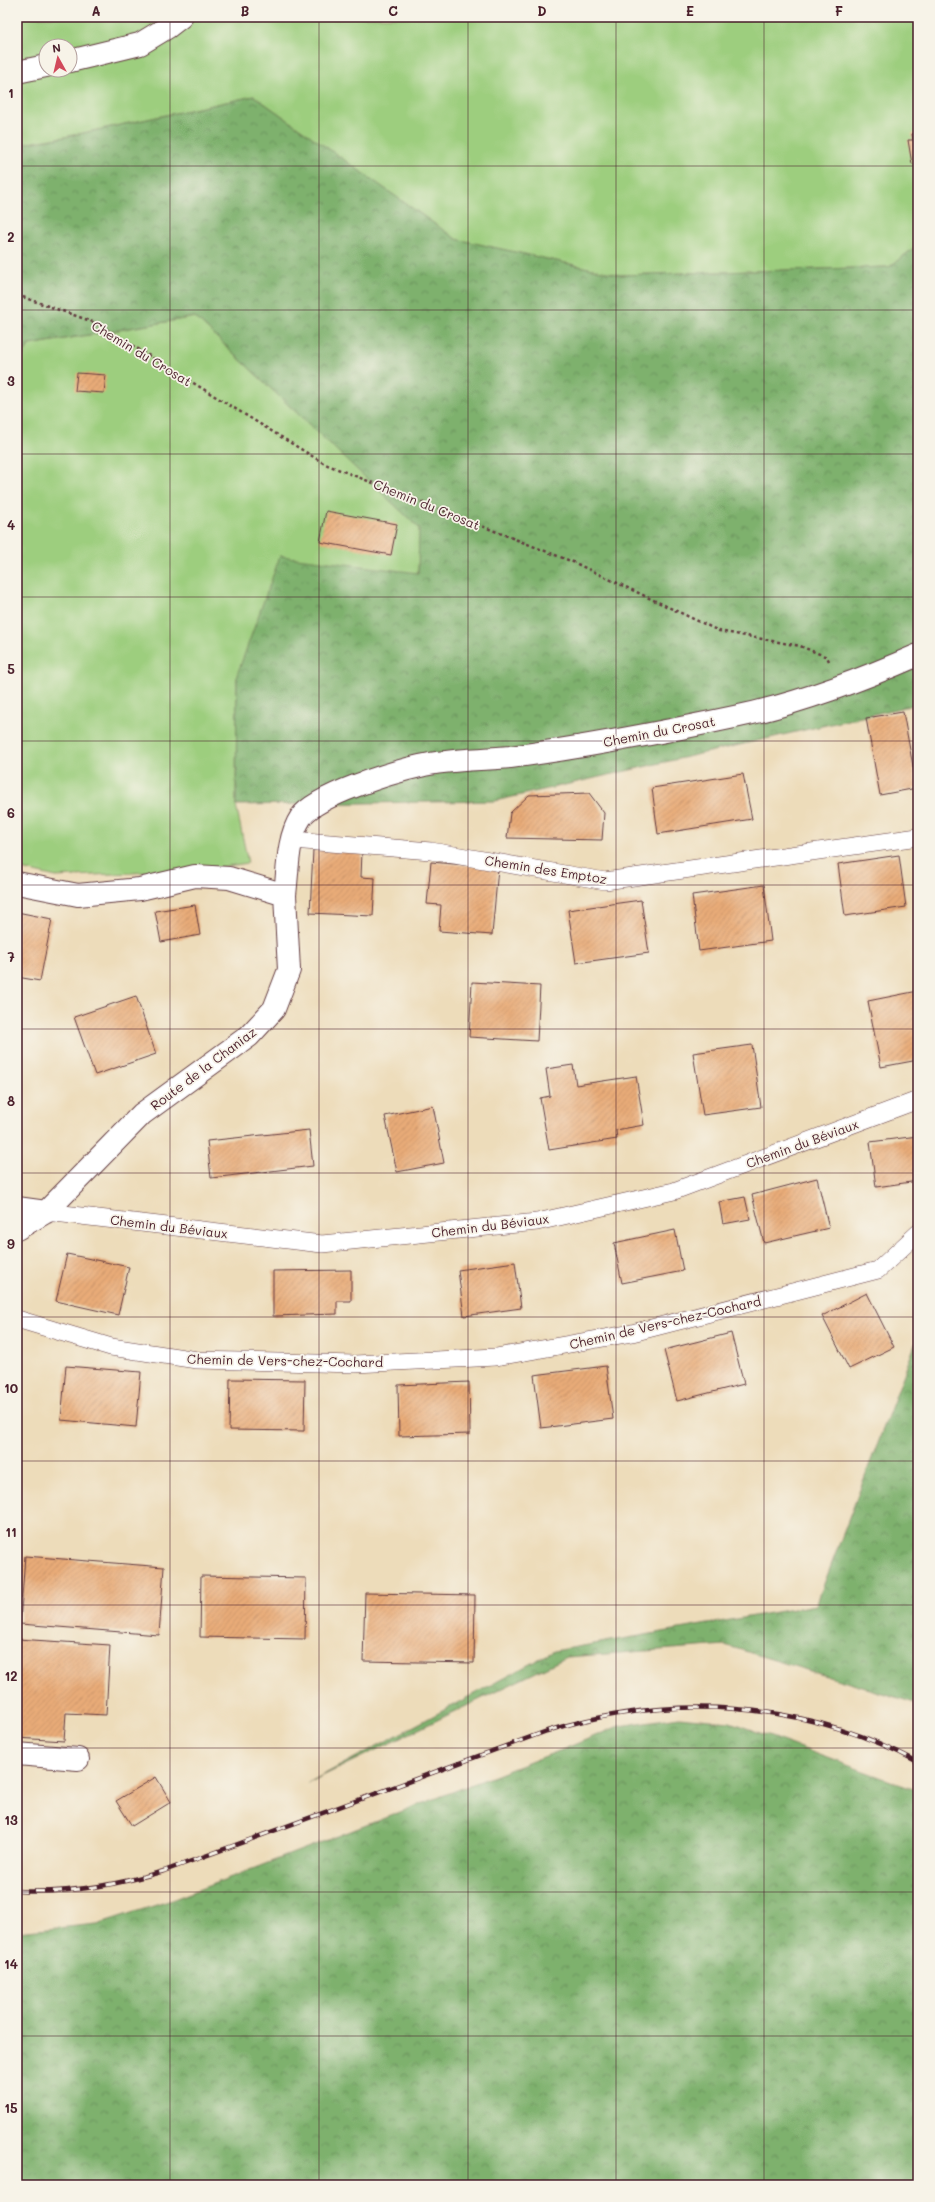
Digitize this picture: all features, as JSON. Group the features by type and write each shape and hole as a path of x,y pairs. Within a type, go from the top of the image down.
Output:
{"street":[{"path":"78,59 140,44 168,27 181,17"},
{"path":"17,72 38,68"},
{"name":"Chemin du Crosat","path":"285,895 292,840 301,817 329,796 372,779 414,767 511,757 639,736 742,715 841,687 918,655"},
{"path":"17,883 78,895 140,889 195,876 229,878 285,895"},
{"name":"Route de la Chaniaz","path":"17,1229 46,1212 142,1114 249,1036 274,1009 289,970 285,895"},
{"path":"17,1208 46,1212"},
{"path":"17,1754 78,1759"}],"lane":[{"name":"Chemin des Emptoz","path":"292,840 431,851 605,881 918,838"},
{"name":"Chemin du Béviaux","path":"46,1212 322,1244 537,1222 674,1191 918,1100"},
{"name":"Chemin de Vers-chez-Cochard","path":"17,1319 111,1347 198,1360 355,1364 496,1357 632,1333 878,1270 918,1233"}],"path":[{"name":"Chemin du Crosat","path":"17,295 96,323 325,464 573,562 719,631 800,646 827,657 841,687"}],"green space":[{"path":"17,17 918,17 918,245 889,267 620,275 455,239 254,96 65,137 17,145"},
{"path":"254,96 456,239 620,275 889,267 918,245 918,704 495,801 236,805 237,675 280,556 418,573 419,528 195,317 29,345 17,366 17,145 65,137"},
{"path":"195,317 420,528 418,573 237,675 236,805 248,863 208,869 56,877 17,868 17,366 29,345"},
{"path":"918,1337 918,1704 725,1645 567,1657 308,1783 554,1651 816,1605"},
{"path":"679,1717 730,1722 918,1791 918,2185 17,2185 17,1932 97,1924 169,1901 564,1749 619,1726"}],"building":[{"path":"918,133 918,163 912,164 908,140 913,140 912,134"},
{"path":"77,373 106,375 104,393 75,391"},
{"path":"326,511 397,524 391,555 320,542"},
{"path":"903,712 917,788 880,795 866,718"},
{"path":"743,774 752,819 658,834 652,788"},
{"path":"589,793 604,813 602,840 507,838 510,813 529,795"},
{"path":"313,850 362,852 361,877 375,878 373,916 310,913"},
{"path":"899,855 906,907 845,916 838,864"},
{"path":"431,862 498,868 492,935 439,931 441,905 427,904"},
{"path":"764,885 771,941 699,951 692,895"},
{"path":"641,900 649,953 576,963 568,910"},
{"path":"195,905 200,935 161,942 155,911"},
{"path":"17,912 52,919 40,981 17,977"},
{"path":"472,982 540,986 537,1041 469,1037"},
{"path":"918,991 918,1060 881,1067 868,1001"},
{"path":"136,996 156,1054 95,1075 74,1017"},
{"path":"752,1045 761,1107 703,1115 693,1053"},
{"path":"573,1065 576,1085 636,1076 644,1125 616,1130 617,1139 549,1150 540,1098 550,1096 546,1069"},
{"path":"433,1106 444,1163 397,1172 385,1116"},
{"path":"309,1130 313,1166 211,1178 207,1141"},
{"path":"918,1136 918,1181 876,1187 870,1142"},
{"path":"817,1178 829,1228 764,1243 752,1195"},
{"path":"745,1197 750,1219 723,1224 719,1202"},
{"path":"675,1230 683,1271 622,1283 614,1243"},
{"path":"67,1254 129,1267 118,1315 56,1301"},
{"path":"515,1262 521,1308 464,1316 458,1270"},
{"path":"351,1270 351,1301 337,1301 337,1314 273,1316 273,1271"},
{"path":"867,1293 894,1347 849,1369 822,1316"},
{"path":"731,1333 744,1384 677,1401 664,1350"},
{"path":"66,1366 141,1372 136,1427 61,1420"},
{"path":"606,1366 613,1419 541,1428 534,1375"},
{"path":"230,1379 305,1380 304,1431 229,1430"},
{"path":"469,1382 470,1434 399,1436 398,1385"},
{"path":"25,1556 164,1567 159,1635 20,1624"},
{"path":"201,1576 306,1578 305,1639 200,1637"},
{"path":"365,1593 475,1595 474,1663 363,1661"},
{"path":"17,1639 110,1645 106,1715 66,1713 64,1741 17,1738"},
{"path":"156,1777 171,1802 132,1826 116,1801"}],"railway":[{"path":"17,1891 36,1892 73,1890 110,1884 164,1871 547,1731 594,1719 641,1711 688,1708 736,1709 783,1715 829,1726 874,1741 918,1762"}]}
